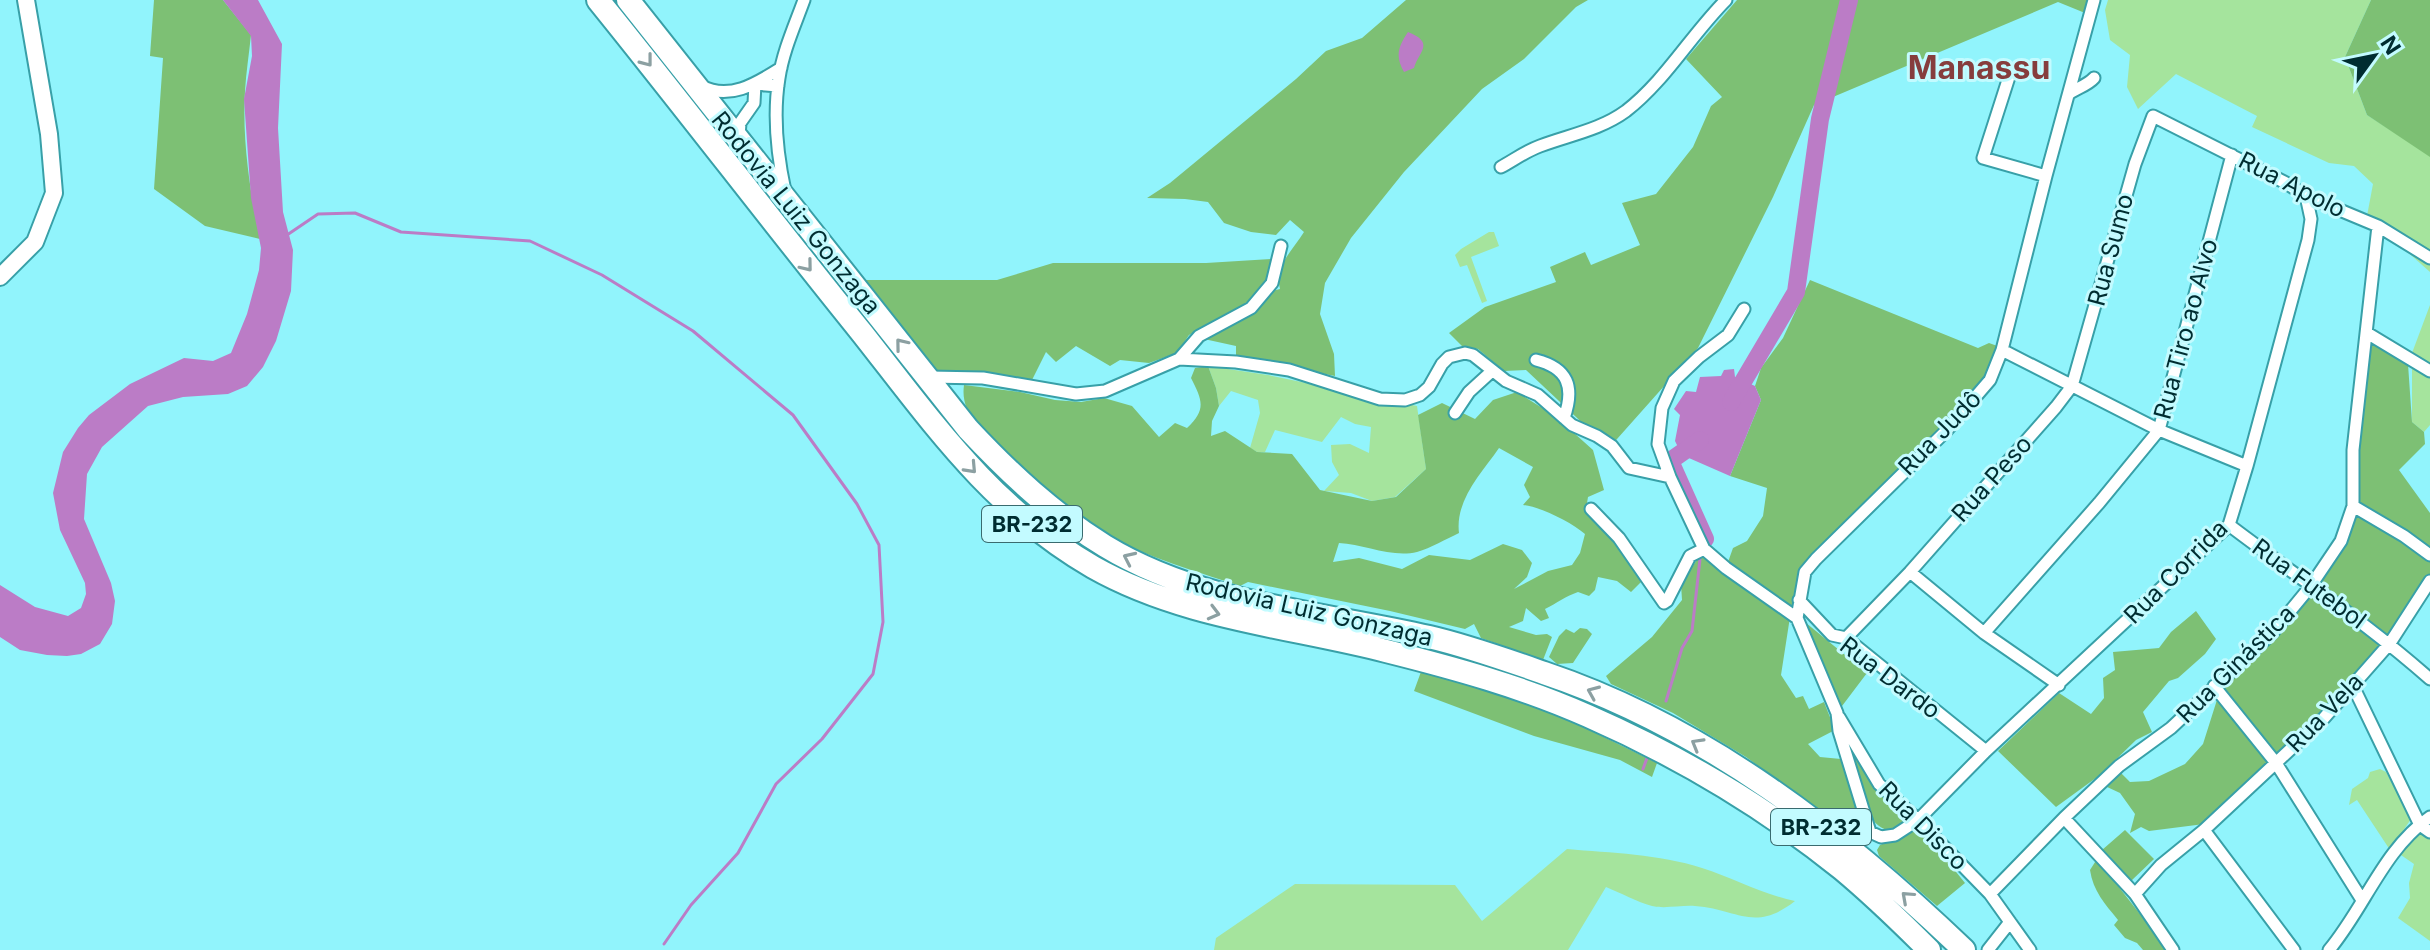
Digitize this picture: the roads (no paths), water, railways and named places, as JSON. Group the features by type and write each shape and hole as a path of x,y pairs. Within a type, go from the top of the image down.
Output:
{"highway":[{"name":"Rodovia Luiz Gonzaga","path":"598,0 927,418 999,498 1046,535 1094,568 1157,596 1216,615 1380,649 1464,671 1588,715 1668,756 1759,810 1841,868 1929,950"},
{"name":"Rodovia Luiz Gonzaga","path":"628,0 968,429 1016,480 1050,508 1106,547 1196,586 1431,638 1546,673 1663,724 1756,779 1853,850 1964,950"}],"main road":[{"path":"0,277 35,242 54,193 49,134 26,0"}],"street":[{"path":"786,199 779,165 778,86 804,0"},
{"path":"1501,167 1537,147 1601,125 1627,110 1726,0"},
{"name":"Rua Judô","path":"1870,832 1839,731 1837,713 1797,618 1805,572 1973,402 1990,380 2002,350 2094,0"},
{"path":"692,81 710,91 731,92 755,84 781,68"},
{"path":"2009,77 1983,158 2046,176"},
{"path":"2069,94 2094,78"},
{"path":"755,84 778,86"},
{"path":"739,141 740,123 754,103 755,84"},
{"name":"Rua Apolo","path":"2153,116 2306,196 2378,226 2430,258"},
{"name":"Rua Sumo","path":"2072,386 2135,164 2153,116"},
{"name":"Rua Tiro ao Alvo","path":"1984,633 2159,430 2232,155"},
{"name":"Rua Corrida","path":"1870,832 1881,837 1895,835 1918,820 1986,751 2229,525 2308,240 2311,219 2306,196"},
{"name":"Rua Ginástica","path":"1990,894 2119,766 2171,728 2273,632 2310,587 2341,541 2353,506 2353,450 2378,226"},
{"path":"928,377 983,378 1076,394 1105,391 1179,359 1199,336 1251,308 1272,283 1281,246"},
{"path":"1744,309 1728,335 1674,381 1662,408 1658,444 1704,549 1797,618"},
{"path":"2367,333 2430,371"},
{"path":"2002,350 2159,430 2247,466"},
{"path":"1179,359 1236,362 1289,370 1380,399 1405,400 1420,395 1429,387 1449,357 1465,353 1473,355 1506,381 1538,395 1572,425 1612,446 1629,468 1670,477"},
{"path":"1536,360 1557,367 1568,383 1568,408 1564,418"},
{"path":"1455,413 1469,392 1492,371"},
{"name":"Rua Peso","path":"1846,638 1910,572 2072,386"},
{"path":"2353,506 2430,555"},
{"path":"1591,509 1619,538 1664,603 1690,556 1704,549"},
{"name":"Rua Futebol","path":"2229,525 2390,643 2430,679"},
{"path":"1910,572 1984,633 2059,685"},
{"name":"Rua Vela","path":"2135,894 2161,865 2204,830 2324,718 2390,643 2430,581"},
{"name":"Rua Dardo","path":"1799,600 1832,635 1846,638 1986,751"},
{"path":"2214,686 2276,763 2362,900"},
{"path":"2329,950 2396,850 2427,825 2353,686"},
{"name":"Rua Disco","path":"1837,713 1879,784 1990,894 2030,950"},
{"path":"2064,818 2135,894 2173,950"},
{"path":"2204,830 2294,950"},
{"path":"1853,850 1870,832"},
{"path":"1988,950 2010,922"}],"waterway":[{"path":"1731,402 1796,292 1820,119 1849,0"},
{"path":"287,235 318,214 355,213 401,232 530,241 602,275 693,331 793,415 857,504 879,545 883,622 873,674 822,739 776,784 738,853 691,905 664,944"},
{"path":"1700,440 1670,461 1705,539"},
{"path":"1666,701 1682,648 1692,631 1700,559"},
{"path":"1643,769 1647,758"}],"district":[{"name":"Manassu","path":"1979,68"}]}
